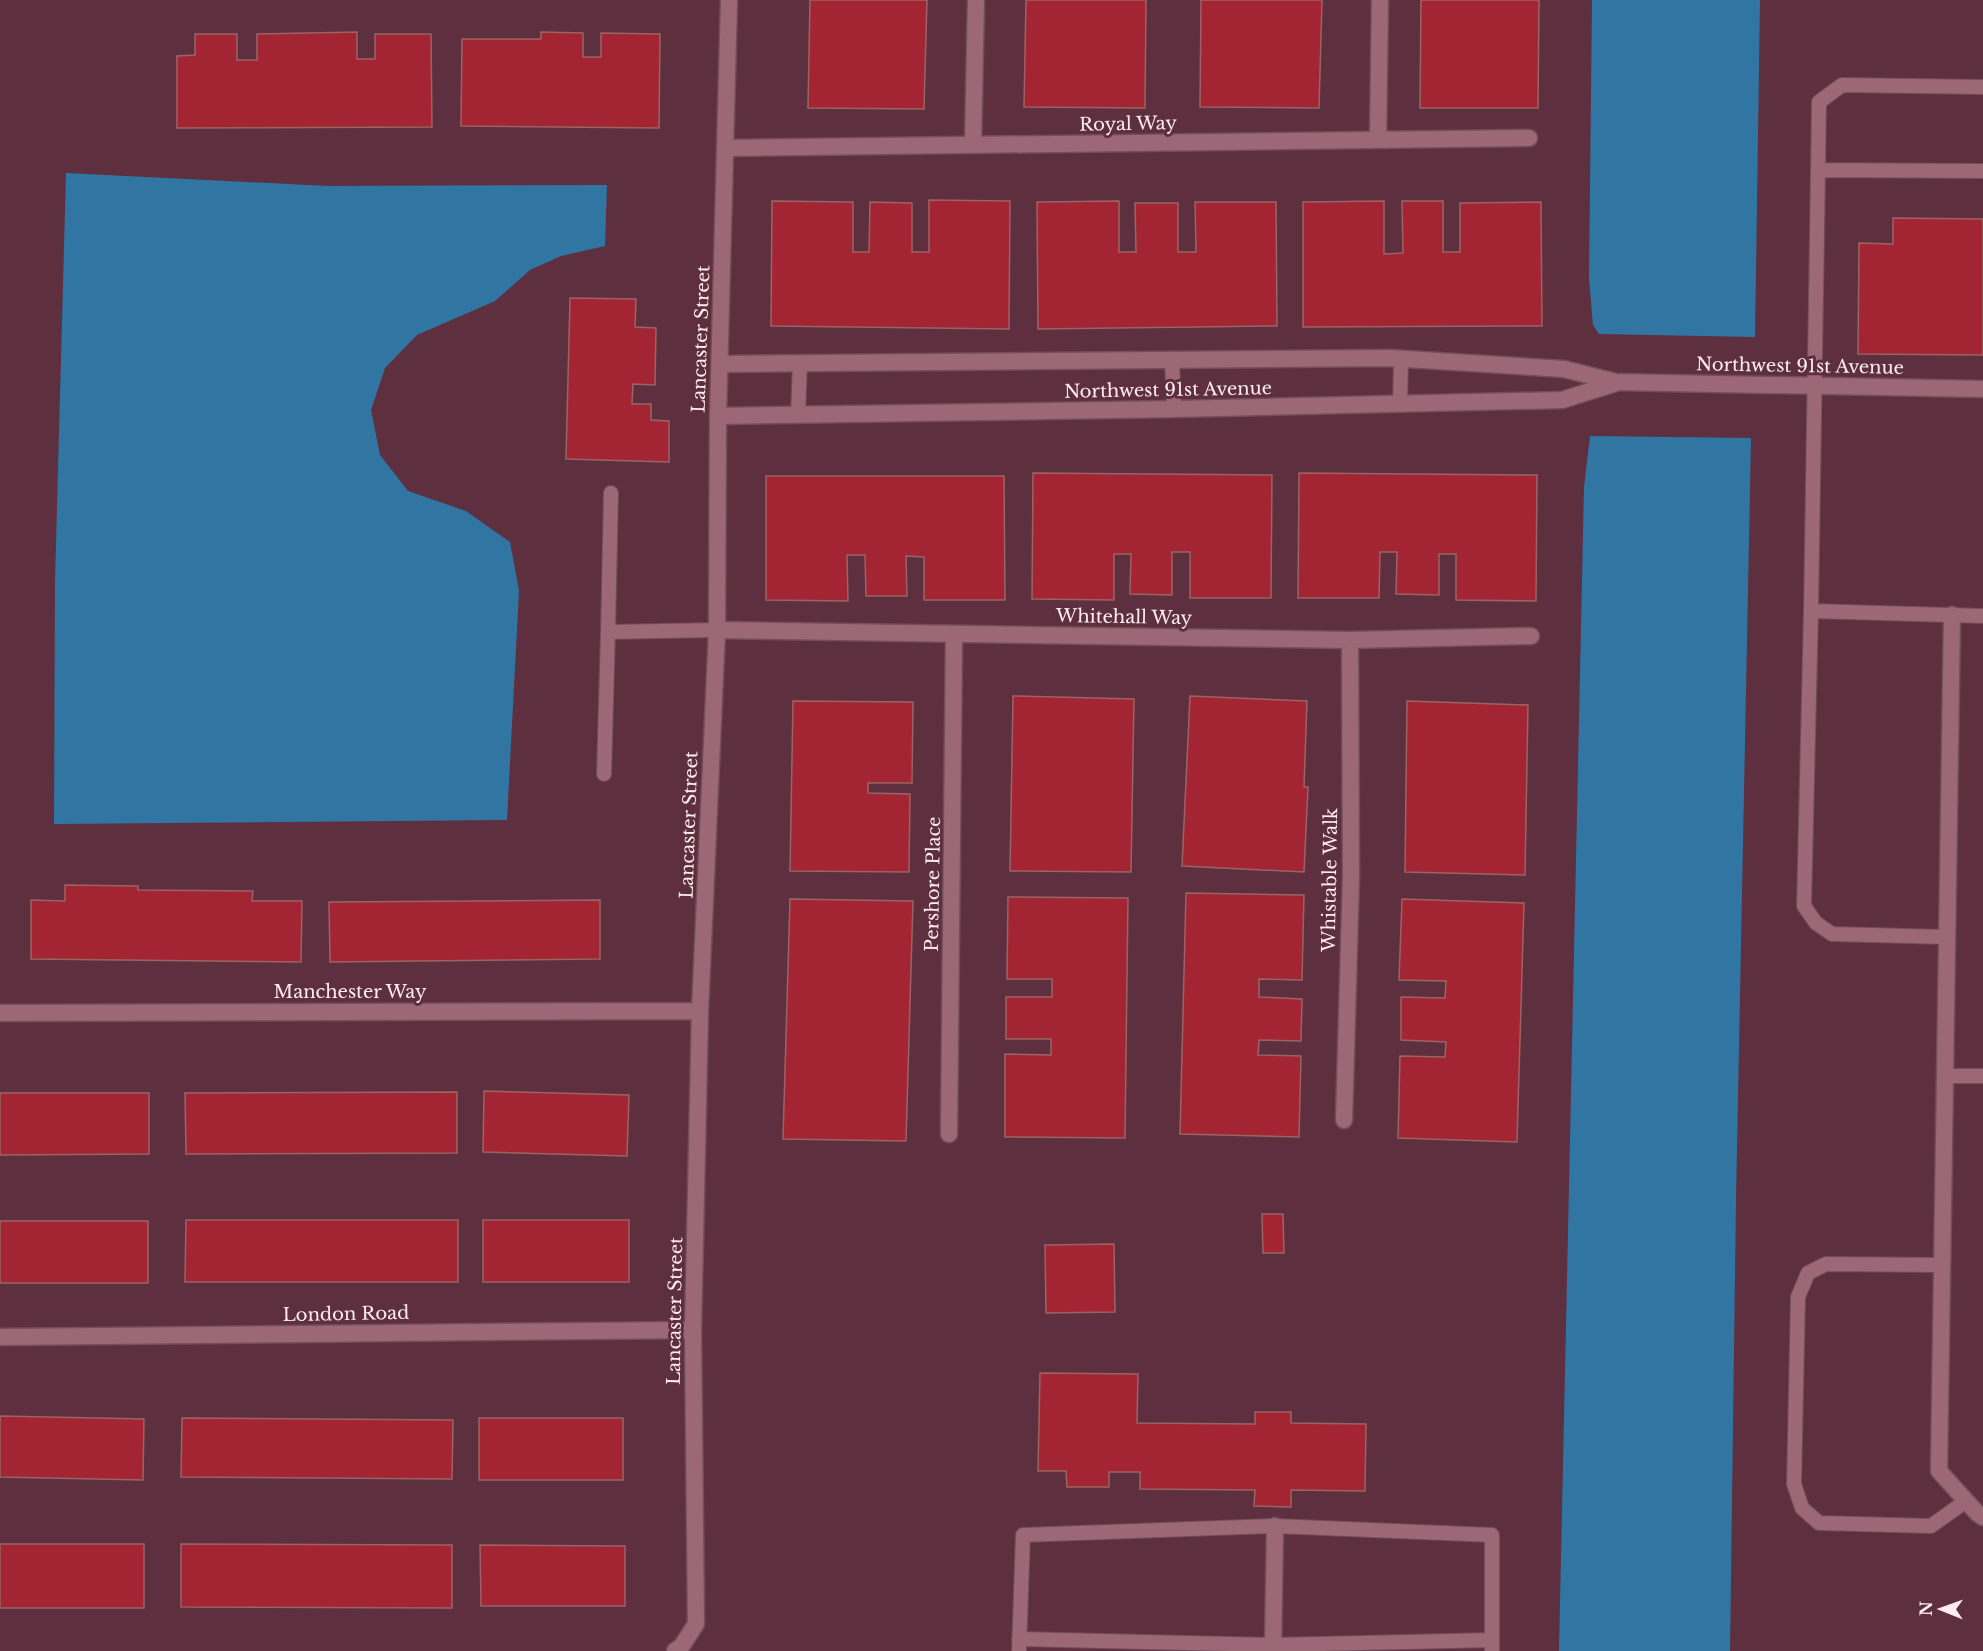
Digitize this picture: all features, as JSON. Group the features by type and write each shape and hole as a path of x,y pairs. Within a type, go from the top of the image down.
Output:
{"street":[{"name":"Lancaster Street","path":"678,1649 696,1624 693,1330 700,1011 717,630 718,416 727,148 729,0"},
{"path":"973,145 976,0"},
{"path":"1378,140 1380,0"},
{"name":"Royal Way","path":"727,148 1529,138"},
{"name":"Northwest 91st Avenue","path":"720,364 1401,359 1564,369 1616,382 1983,389"},
{"name":"Northwest 91st Avenue","path":"718,416 1562,400 1616,382"},
{"path":"1952,615 1939,1471 1983,1517"},
{"name":"Whitehall Way","path":"717,630 1350,640 1531,636"},
{"name":"Pershore Place","path":"949,1134 954,634"},
{"name":"Whistable Walk","path":"1344,1120 1351,877 1350,640"},
{"name":"Manchester Way","path":"0,1013 700,1011"},
{"name":"London Road","path":"0,1336 693,1330"},
{"path":"1273,1648 1275,1526"}],"lane":[{"path":"1947,937 1832,934 1816,923 1804,906 1816,386 1819,102 1842,85 1983,87"},
{"path":"1818,170 1983,171"},
{"path":"1400,404 1401,359"},
{"path":"1172,360 1174,409"},
{"path":"798,415 800,363"},
{"path":"604,774 611,493"},
{"path":"1811,611 1983,616"},
{"path":"608,632 717,630"},
{"path":"1945,1076 1983,1076"},
{"path":"1942,1265 1826,1264 1808,1273 1798,1297 1794,1484 1802,1508 1819,1523 1931,1526 1966,1501"},
{"path":"1275,1526 1492,1535 1492,1646 1273,1648 1019,1645 1023,1535 1275,1526"}],"water":[{"path":"1592,0 1760,0 1755,337 1599,334 1593,325 1589,278"},
{"path":"66,173 328,186 607,185 605,246 561,256 530,270 495,301 417,335 385,368 371,410 380,455 408,491 466,511 510,542 519,591 507,820 54,824 55,581"},
{"path":"1590,436 1751,438 1736,1198 1730,1651 1559,1651 1584,487"}],"building":[{"path":"810,0 927,0 924,109 808,108"},
{"path":"1026,0 1146,0 1145,108 1024,107"},
{"path":"1201,0 1322,0 1319,108 1200,107"},
{"path":"1421,0 1539,0 1538,108 1420,108"},
{"path":"357,32 357,59 375,59 375,34 431,34 432,127 177,128 177,56 195,55 195,34 237,34 237,60 257,60 257,34"},
{"path":"541,32 583,33 583,57 601,57 601,33 660,34 659,128 461,126 462,39 541,39"},
{"path":"929,200 1010,201 1009,329 771,326 772,201 853,202 853,252 869,252 870,202 912,203 912,252 929,252"},
{"path":"1119,201 1119,252 1136,252 1135,203 1178,203 1178,252 1196,252 1195,202 1276,202 1277,326 1038,329 1037,202"},
{"path":"1384,201 1384,254 1403,253 1402,201 1443,201 1443,252 1460,252 1460,203 1541,202 1542,326 1303,327 1303,202"},
{"path":"1893,218 1983,219 1983,355 1858,354 1859,243 1893,244"},
{"path":"570,298 636,299 635,327 656,328 655,385 633,384 632,404 651,404 651,420 669,421 669,462 566,459"},
{"path":"1033,473 1272,475 1271,598 1190,598 1190,552 1172,552 1172,595 1130,594 1131,554 1114,554 1114,600 1032,599"},
{"path":"1299,473 1537,475 1536,601 1456,600 1456,554 1439,554 1439,595 1396,594 1397,552 1380,552 1379,598 1298,598"},
{"path":"766,476 1004,476 1005,600 924,600 924,557 906,556 907,596 866,596 865,555 847,555 848,601 766,600"},
{"path":"1013,696 1134,699 1131,872 1010,871"},
{"path":"1190,696 1307,701 1304,787 1308,787 1304,872 1182,866"},
{"path":"793,701 913,702 912,783 868,783 868,793 910,794 909,872 790,871"},
{"path":"1407,701 1528,705 1525,875 1405,872"},
{"path":"65,885 138,886 138,890 253,891 252,901 302,901 301,962 31,959 31,900 65,901"},
{"path":"1186,893 1304,895 1302,980 1259,979 1259,997 1302,999 1301,1041 1259,1040 1258,1055 1301,1056 1299,1137 1180,1134"},
{"path":"1008,897 1128,898 1125,1138 1005,1137 1005,1054 1051,1055 1051,1039 1006,1039 1006,997 1052,997 1052,979 1007,979"},
{"path":"790,899 913,901 906,1141 783,1139"},
{"path":"1402,899 1524,903 1517,1142 1398,1138 1400,1056 1445,1057 1446,1042 1401,1040 1401,997 1445,998 1446,981 1399,980"},
{"path":"600,900 600,959 330,962 329,902"},
{"path":"484,1091 629,1095 627,1156 483,1152"},
{"path":"457,1092 457,1153 186,1154 185,1093"},
{"path":"0,1093 149,1093 149,1154 0,1155"},
{"path":"1262,1214 1283,1214 1284,1253 1263,1253"},
{"path":"186,1220 458,1220 458,1282 185,1282"},
{"path":"483,1220 629,1220 629,1282 483,1282"},
{"path":"0,1221 148,1221 148,1283 0,1283"},
{"path":"1114,1244 1115,1312 1046,1313 1045,1245"},
{"path":"1040,1373 1138,1374 1137,1423 1255,1424 1255,1412 1291,1412 1291,1423 1366,1424 1365,1491 1291,1490 1291,1507 1254,1506 1255,1490 1140,1489 1140,1472 1109,1472 1109,1487 1067,1487 1066,1471 1038,1471"},
{"path":"0,1416 144,1419 143,1480 0,1477"},
{"path":"182,1418 453,1420 452,1479 181,1477"},
{"path":"479,1418 623,1418 623,1480 479,1480"},
{"path":"0,1544 144,1544 144,1608 0,1608"},
{"path":"181,1544 452,1545 452,1608 181,1607"},
{"path":"480,1545 625,1546 625,1606 481,1606"}]}
